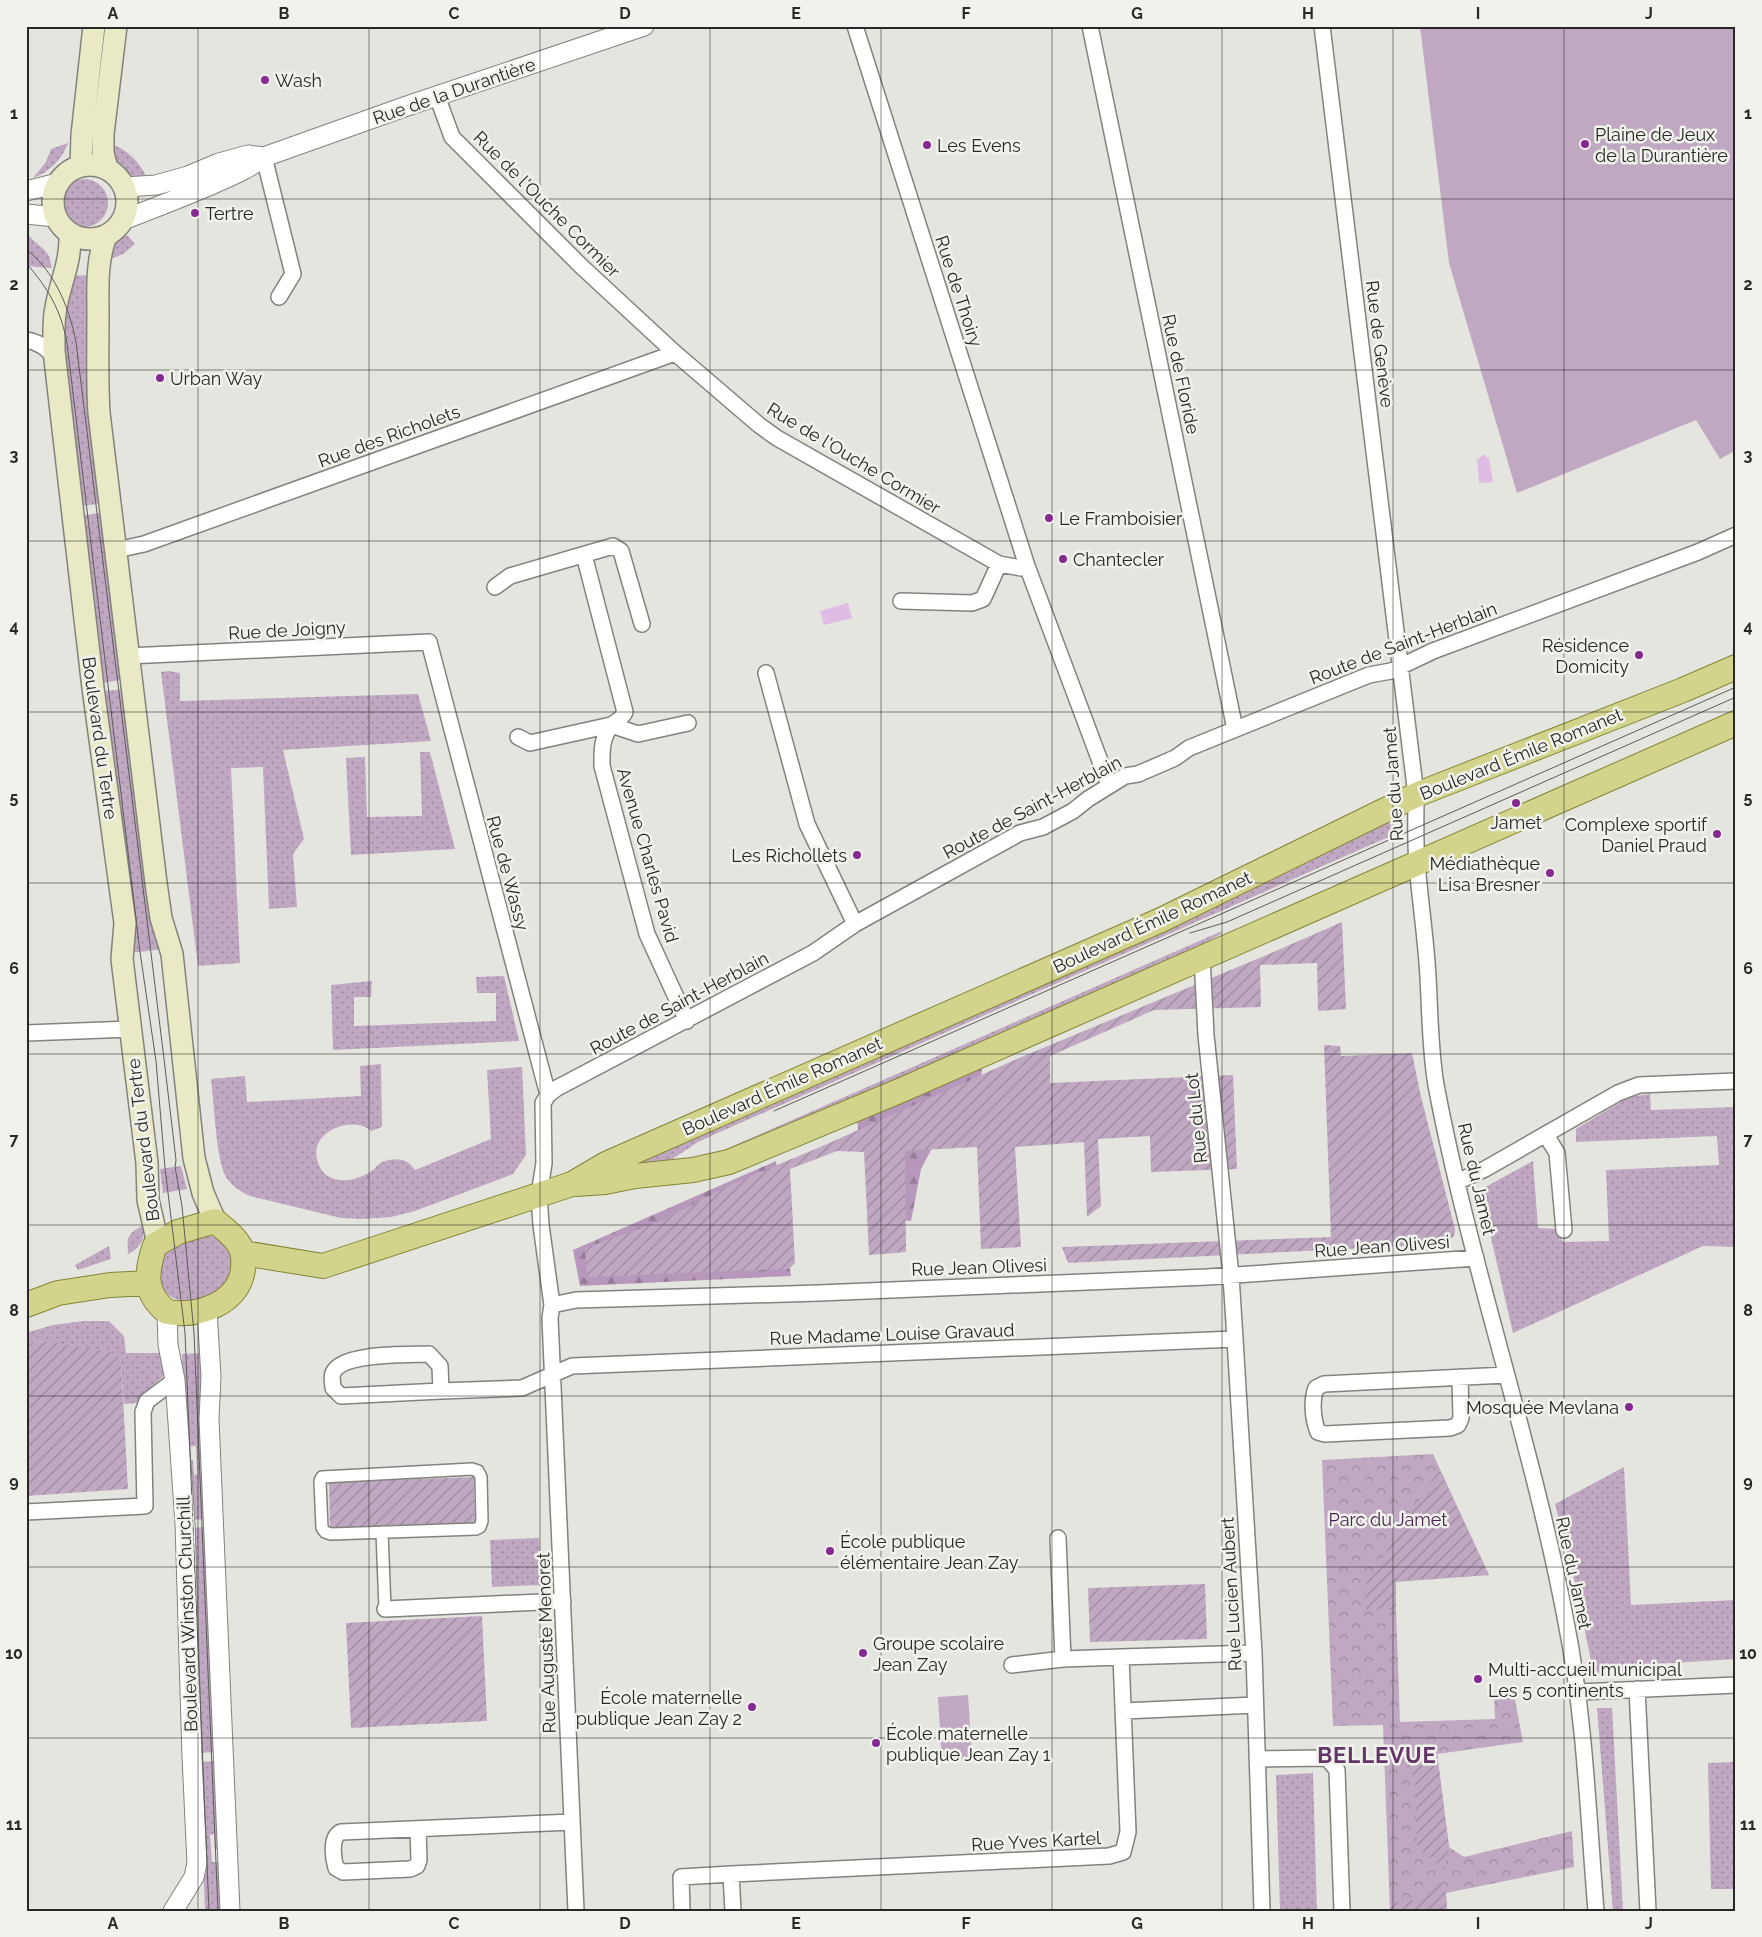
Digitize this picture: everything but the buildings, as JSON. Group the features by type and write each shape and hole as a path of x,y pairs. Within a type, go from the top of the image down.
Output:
{"main road":[{"path":"81,166 82,135 94,26"},
{"path":"107,168 103,154 103,134 116,26"},
{"path":"94,165 107,168 121,180 125,187 128,204 123,220 113,232 91,240 70,234 56,217 53,196 58,183 72,169 81,166 94,165"},
{"name":"Boulevard du Tertre","path":"70,234 67,270 55,314 55,356 92,688 125,923 122,959 147,1163 148,1200 158,1243"},
{"name":"Boulevard du Tertre","path":"106,236 98,267 97,383 99,413 161,918 172,954 194,1158 203,1193 215,1221"},
{"name":"Boulevard Émile Romanet","path":"243,1253 323,1266 572,1184 606,1164 1160,920 1416,795 1683,690 1736,667"},
{"name":"Boulevard Émile Romanet","path":"572,1184 605,1182 635,1176 693,1170 729,1162 904,1089 1736,722"},
{"path":"215,1221 230,1233 240,1246 243,1253 241,1279 228,1297 207,1310 168,1312 150,1291 148,1283 148,1273 155,1245 178,1232 215,1221"},
{"path":"26,1305 58,1293 110,1285 148,1283"}],"street":[{"name":"Rue de la Durantière","path":"123,220 168,204 252,167 264,157 644,26"},
{"name":"Rue de Thoiry","path":"855,26 1027,566"},
{"name":"Rue de Floride","path":"1090,26 1235,729"},
{"name":"Rue de Genève","path":"1322,26 1402,666"},
{"name":"Rue de l'Ouche Cormier","path":"437,96 452,137 581,266 675,353 759,425 777,438 999,564 1021,568 1027,566"},
{"name":"Rue de la Durantière","path":"125,187 156,184 188,176 218,163 248,155 264,157"},
{"path":"264,157 293,274 280,297"},
{"path":"26,191 58,183"},
{"path":"26,214 56,217"},
{"path":"26,340 34,341 44,346 55,356"},
{"name":"Rue des Richolets","path":"116,550 144,544 675,353"},
{"name":"Route de Saint-Herblain","path":"548,1095 567,1082 813,954 855,924 1020,833 1043,827 1073,811 1088,799 1125,776 1138,774 1175,758 1189,748 1369,675 1391,671 1433,651 1698,552 1736,534"},
{"path":"495,587 510,576 613,546 621,551 642,624"},
{"name":"Avenue Charles Pavid","path":"584,555 624,712 620,721 611,725 601,745 605,776 647,934 687,1021"},
{"path":"902,601 972,603 983,600 999,564"},
{"path":"1027,566 1109,786"},
{"name":"Rue de Joigny","path":"128,656 428,642 434,660"},
{"name":"Rue de Wassy","path":"434,660 548,1095"},
{"name":"Rue du Jamet","path":"1402,666 1416,795 1417,862 1428,978 1429,1027 1436,1081 1476,1258 1538,1494 1566,1619 1579,1692 1596,1911"},
{"path":"766,673 807,824 855,924"},
{"path":"518,737 530,743 611,725 638,734 688,723"},
{"name":"Rue du Lot","path":"1202,957 1206,1035 1231,1276"},
{"path":"26,1033 130,1029"},
{"path":"1458,1182 1546,1135 1618,1092 1639,1085 1736,1081"},
{"path":"548,1095 543,1103 544,1162 540,1195 542,1234 552,1305 550,1318 553,1374"},
{"path":"1546,1135 1557,1153 1564,1230"},
{"name":"Rue Jean Olivesi","path":"552,1305 576,1300 819,1293 1231,1276 1476,1258"},
{"name":"Rue Lucien Aubert","path":"1231,1276 1254,1653 1262,1911"},
{"name":"Boulevard Winston Churchill","path":"207,1310 211,1377 209,1419 230,1911"},
{"name":"Boulevard Winston Churchill","path":"168,1312 168,1345 175,1380 185,1524 197,1863 194,1877 173,1911"},
{"name":"Rue Madame Louise Gravaud","path":"441,1391 440,1366 429,1354 356,1358 339,1366 333,1374 333,1388 341,1396 522,1388 572,1366 1235,1339"},
{"name":"Rue Auguste Menoret","path":"553,1374 576,1911"},
{"path":"1460,1377 1460,1418 1458,1425 1450,1428 1325,1434 1318,1432 1315,1424 1313,1396 1316,1388 1324,1384 1460,1377 1506,1375"},
{"path":"26,1512 145,1506 143,1412 147,1401 175,1380"},
{"path":"472,1469 478,1471 481,1477 482,1521 480,1527 476,1529 382,1532 331,1534 325,1532 322,1528 320,1482 322,1477 472,1469"},
{"path":"382,1532 385,1609 563,1601"},
{"path":"1058,1538 1063,1659"},
{"path":"1012,1665 1063,1659 1254,1653"},
{"name":"Rue Yves Kartel","path":"731,1874 1109,1856 1123,1852 1128,1832 1121,1657"},
{"path":"1579,1692 1736,1685"},
{"path":"1637,1689 1648,1911"},
{"path":"1124,1711 1255,1705"},
{"path":"1257,1759 1327,1758 1338,1770 1342,1911"},
{"path":"418,1829 419,1860 417,1866 410,1869 342,1872 336,1868 334,1840 336,1834 341,1832 572,1822"},
{"path":"682,1911 681,1877 731,1874 733,1911"}],"green space":[{"name":"Plaine de Jeux de la Durantière","path":"1420,26 1736,26 1736,450 1720,459 1696,420 1517,493 1449,263"},
{"path":"68,143 54,165 33,178 46,162 51,149"},
{"path":"111,144 132,156 146,176 130,176 125,173 115,158"},
{"path":"84,179 93,181 101,186 106,194 108,203 106,212 101,220 93,225 84,227 75,225 67,220 62,212 60,203 62,194 67,186 75,181"},
{"path":"26,227 33,240 49,256 52,268 26,266"},
{"path":"122,235 128,236 135,244 123,254 106,261 115,241"},
{"path":"91,275 105,503 81,506 58,325 70,276"},
{"path":"105,512 126,679 102,683 81,516"},
{"path":"161,672 180,673 180,701 418,694 431,741 283,750 304,839 293,854 297,907 269,909 263,767 231,768 240,963 198,966"},
{"path":"127,689 164,949 129,953 102,691"},
{"path":"420,752 430,752 455,849 351,855 346,758 365,757 367,817 422,816"},
{"path":"1388,822 1394,827 1393,835 713,1135 698,1142 662,1166 620,1168 1383,823"},
{"path":"1342,922 1346,1009 1318,1011 1317,963 1260,965 1261,1007 1154,1010 1050,1056 1050,1083 1233,1075 1237,1169 1151,1172 1150,1136 1098,1139 1101,1206 1087,1217 1084,1142 1015,1147 1021,1247 981,1249 977,1147 905,1151 906,1252 869,1255 864,1152 837,1151 790,1169 795,1263 789,1269 587,1277 585,1248 661,1221 734,1183 818,1148 1019,1058"},
{"path":"1222,931 1221,934 1193,950 745,1148 711,1158 724,1150"},
{"path":"504,976 519,1041 333,1050 331,985 372,981 371,997 354,997 354,1026 496,1021 496,993 477,993 476,977"},
{"path":"1324,1045 1340,1046 1341,1056 1412,1053 1421,1097 1455,1229 1454,1236 1444,1244 1068,1263 1062,1247 1331,1237"},
{"path":"381,1064 382,1127 371,1131 363,1126 343,1126 333,1129 325,1135 319,1143 316,1152 323,1172 334,1179 355,1179 368,1174 382,1162 392,1159 405,1161 415,1170 491,1139 487,1070 522,1067 526,1155 513,1174 415,1211 391,1217 362,1219 341,1218 250,1196 243,1193 228,1180 220,1158 211,1079 245,1076 247,1102 361,1096 360,1066"},
{"path":"982,1064 979,1112 938,1137 921,1169 911,1221 886,1218 860,1141 857,1121"},
{"path":"1650,1094 1651,1110 1736,1107 1736,1247 1703,1246 1513,1333 1480,1190 1533,1161 1538,1228 1555,1229 1563,1242 1609,1241 1606,1170 1719,1165 1717,1136 1576,1142 1576,1129 1629,1097"},
{"path":"776,1161 791,1276 580,1286 573,1250"},
{"path":"181,1166 187,1189 163,1193 160,1169"},
{"path":"144,1225 144,1234 141,1242 128,1254 129,1236"},
{"path":"212,1236 219,1238 231,1247 234,1260 234,1267 222,1288 202,1300 191,1302 169,1296 160,1287 159,1272 162,1259 167,1252 188,1240"},
{"path":"109,1246 111,1259 78,1270 75,1265"},
{"path":"84,1321 109,1321 124,1336 126,1353 163,1353 166,1374 146,1391 137,1403 124,1404 121,1362 46,1341 26,1343 26,1334 29,1332 53,1325"},
{"path":"46,1341 115,1353 121,1362 128,1489 26,1496 26,1343"},
{"path":"202,1353 209,1519 188,1520 190,1460 193,1460 194,1475 197,1474 196,1446 185,1447 182,1354"},
{"name":"Parc du Jamet","path":"1433,1454 1489,1575 1395,1582 1400,1722 1495,1719 1494,1695 1513,1690 1523,1742 1437,1754 1449,1847 1464,1857 1572,1831 1574,1867 1446,1893 1447,1911 1390,1911 1383,1725 1333,1726 1322,1460"},
{"path":"1624,1467 1631,1605 1736,1600 1736,1659 1624,1666 1624,1676 1605,1676 1593,1671 1577,1591 1555,1504"},
{"path":"1439,1469 1489,1575 1396,1581 1396,1610 1366,1610 1365,1585"},
{"path":"474,1477 475,1523 330,1528 329,1482"},
{"path":"209,1527 217,1752 198,1753 189,1528"},
{"path":"539,1538 541,1585 492,1587 490,1540"},
{"path":"1205,1584 1207,1639 1090,1642 1088,1588"},
{"path":"482,1616 487,1721 351,1728 346,1623"},
{"path":"968,1695 972,1759 942,1761 938,1697"},
{"path":"1597,1708 1612,1708 1623,1911 1613,1911"},
{"path":"1437,1753 1449,1847 1444,1870 1417,1847 1414,1777 1402,1760"},
{"path":"218,1761 219,1849 215,1850 214,1834 210,1835 212,1862 222,1862 224,1911 205,1911 199,1762"},
{"path":"1736,1762 1736,1889 1711,1889 1708,1763"},
{"path":"1313,1773 1317,1911 1280,1911 1276,1775"},
{"path":"1441,1883 1446,1893 1447,1911 1390,1911 1390,1903 1422,1899"}],"shaded area":[{"path":"1482,455 1489,458 1493,482 1479,483 1477,459"},
{"path":"848,603 852,618 824,625 820,611"}],"tram line":[{"path":"26,249 53,279 65,303 76,342 164,1059 176,1160 175,1167 182,1206 194,1333 218,1911"},
{"path":"26,263 41,281 52,300 61,320 67,343 140,952 156,1061 165,1168 185,1333 209,1911"},
{"path":"774,1111 1736,687"},
{"path":"1190,933 1227,922 1736,697"}],"place":[{"name":"Wash","path":"265,80"},
{"name":"Plaine de Jeux de la Durantière","path":"1585,144"},
{"name":"Les Evens","path":"927,145"},
{"name":"Tertre","path":"195,213"},
{"name":"Urban Way","path":"160,378"},
{"name":"Le Framboisier","path":"1049,518"},
{"name":"Chantecler","path":"1063,559"},
{"name":"Résidence Domicity","path":"1639,655"},
{"name":"Jamet","path":"1516,803"},
{"name":"Complexe sportif Daniel Praud","path":"1717,834"},
{"name":"Les Richollets","path":"857,855"},
{"name":"Médiathèque Lisa Bresner","path":"1550,873"},
{"name":"Mosquée Mevlana","path":"1629,1407"},
{"name":"École publique élémentaire Jean Zay","path":"830,1551"},
{"name":"Groupe scolaire Jean Zay","path":"863,1653"},
{"name":"Multi-accueil municipal Les 5 continents","path":"1478,1679"},
{"name":"École maternelle publique Jean Zay 2","path":"752,1707"},
{"name":"École maternelle publique Jean Zay 1","path":"876,1743"}],"district":[{"name":"BELLEVUE","path":"1377,1755"}]}
